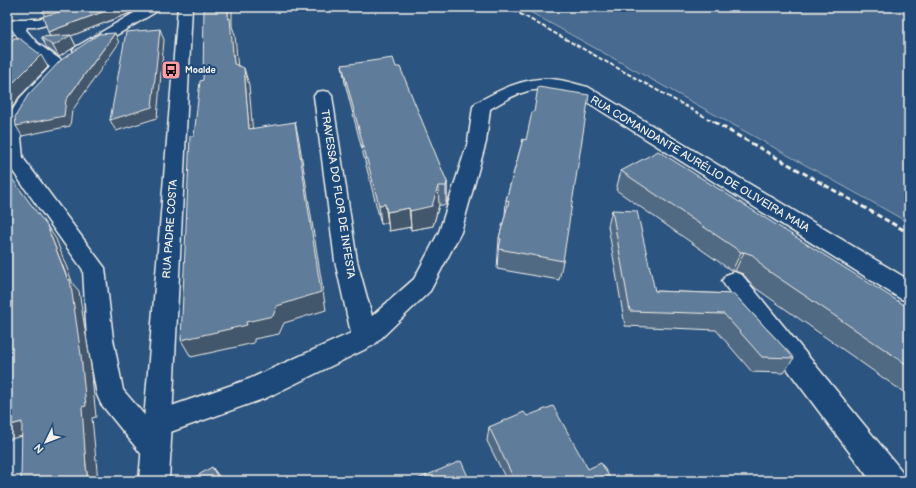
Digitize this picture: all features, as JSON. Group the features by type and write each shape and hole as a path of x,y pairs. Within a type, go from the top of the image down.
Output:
{"street":[{"path":"59,66 32,46 19,30 15,21 38,23 101,7"},
{"path":"154,7 101,38 59,66 26,102 11,127 14,159 94,268 100,339 111,395 157,438 365,338"},
{"name":"RUA PADRE COSTA","path":"154,481 185,7"},
{"name":"RUA COMANDANTE AURÉLIO DE OLIVEIRA MAIA","path":"365,338 422,285 450,232 477,142 482,107 498,97 520,87 537,84 552,84 582,91 909,292"},
{"name":"TRAVESSA DO FLOR DE INFESTA","path":"323,96 346,261 365,338"},
{"path":"734,281 890,481"}],"shaded area":[{"path":"521,7 909,7 909,223 863,197"}],"building":[{"path":"79,7 116,7 48,32 43,16"},
{"path":"204,7 228,7 228,19 230,18 234,64 244,68 249,129 295,122 321,292 277,306 273,316 246,322 247,325 181,340 190,136 194,136 200,81 203,80"},
{"path":"7,24 15,34 7,38"},
{"path":"160,29 152,107 110,120 126,32"},
{"path":"115,33 66,100 64,116 16,126 15,117 28,95 61,60 99,34"},
{"path":"71,35 53,46 41,37"},
{"path":"14,38 19,38 41,55 11,85 7,91 7,47"},
{"path":"393,58 396,67 400,67 447,182 446,186 438,186 432,206 410,211 409,208 387,212 385,204 379,205 342,65"},
{"path":"538,87 589,95 563,261 499,249 501,239 499,238 509,201 506,200 523,139 526,140 532,112 534,112"},
{"path":"658,151 909,308 909,366 764,268 753,255 741,252 621,171"},
{"path":"7,172 47,226 68,280 70,279 81,355 86,406 82,407 88,481 21,481 22,422 7,426"},
{"path":"612,210 637,211 655,291 734,294 794,358 762,357 724,314 630,311"},
{"path":"553,406 588,469 601,463 612,481 515,481 489,427 524,412 527,416"},
{"path":"461,461 470,481 413,481"},
{"path":"212,467 220,481 197,481 195,477"},
{"path":"623,478 625,481 617,481"}],"railway":[{"path":"508,7 716,123"},
{"path":"714,122 909,233"}],"place":[{"name":"Moalde","path":"171,70"}]}
